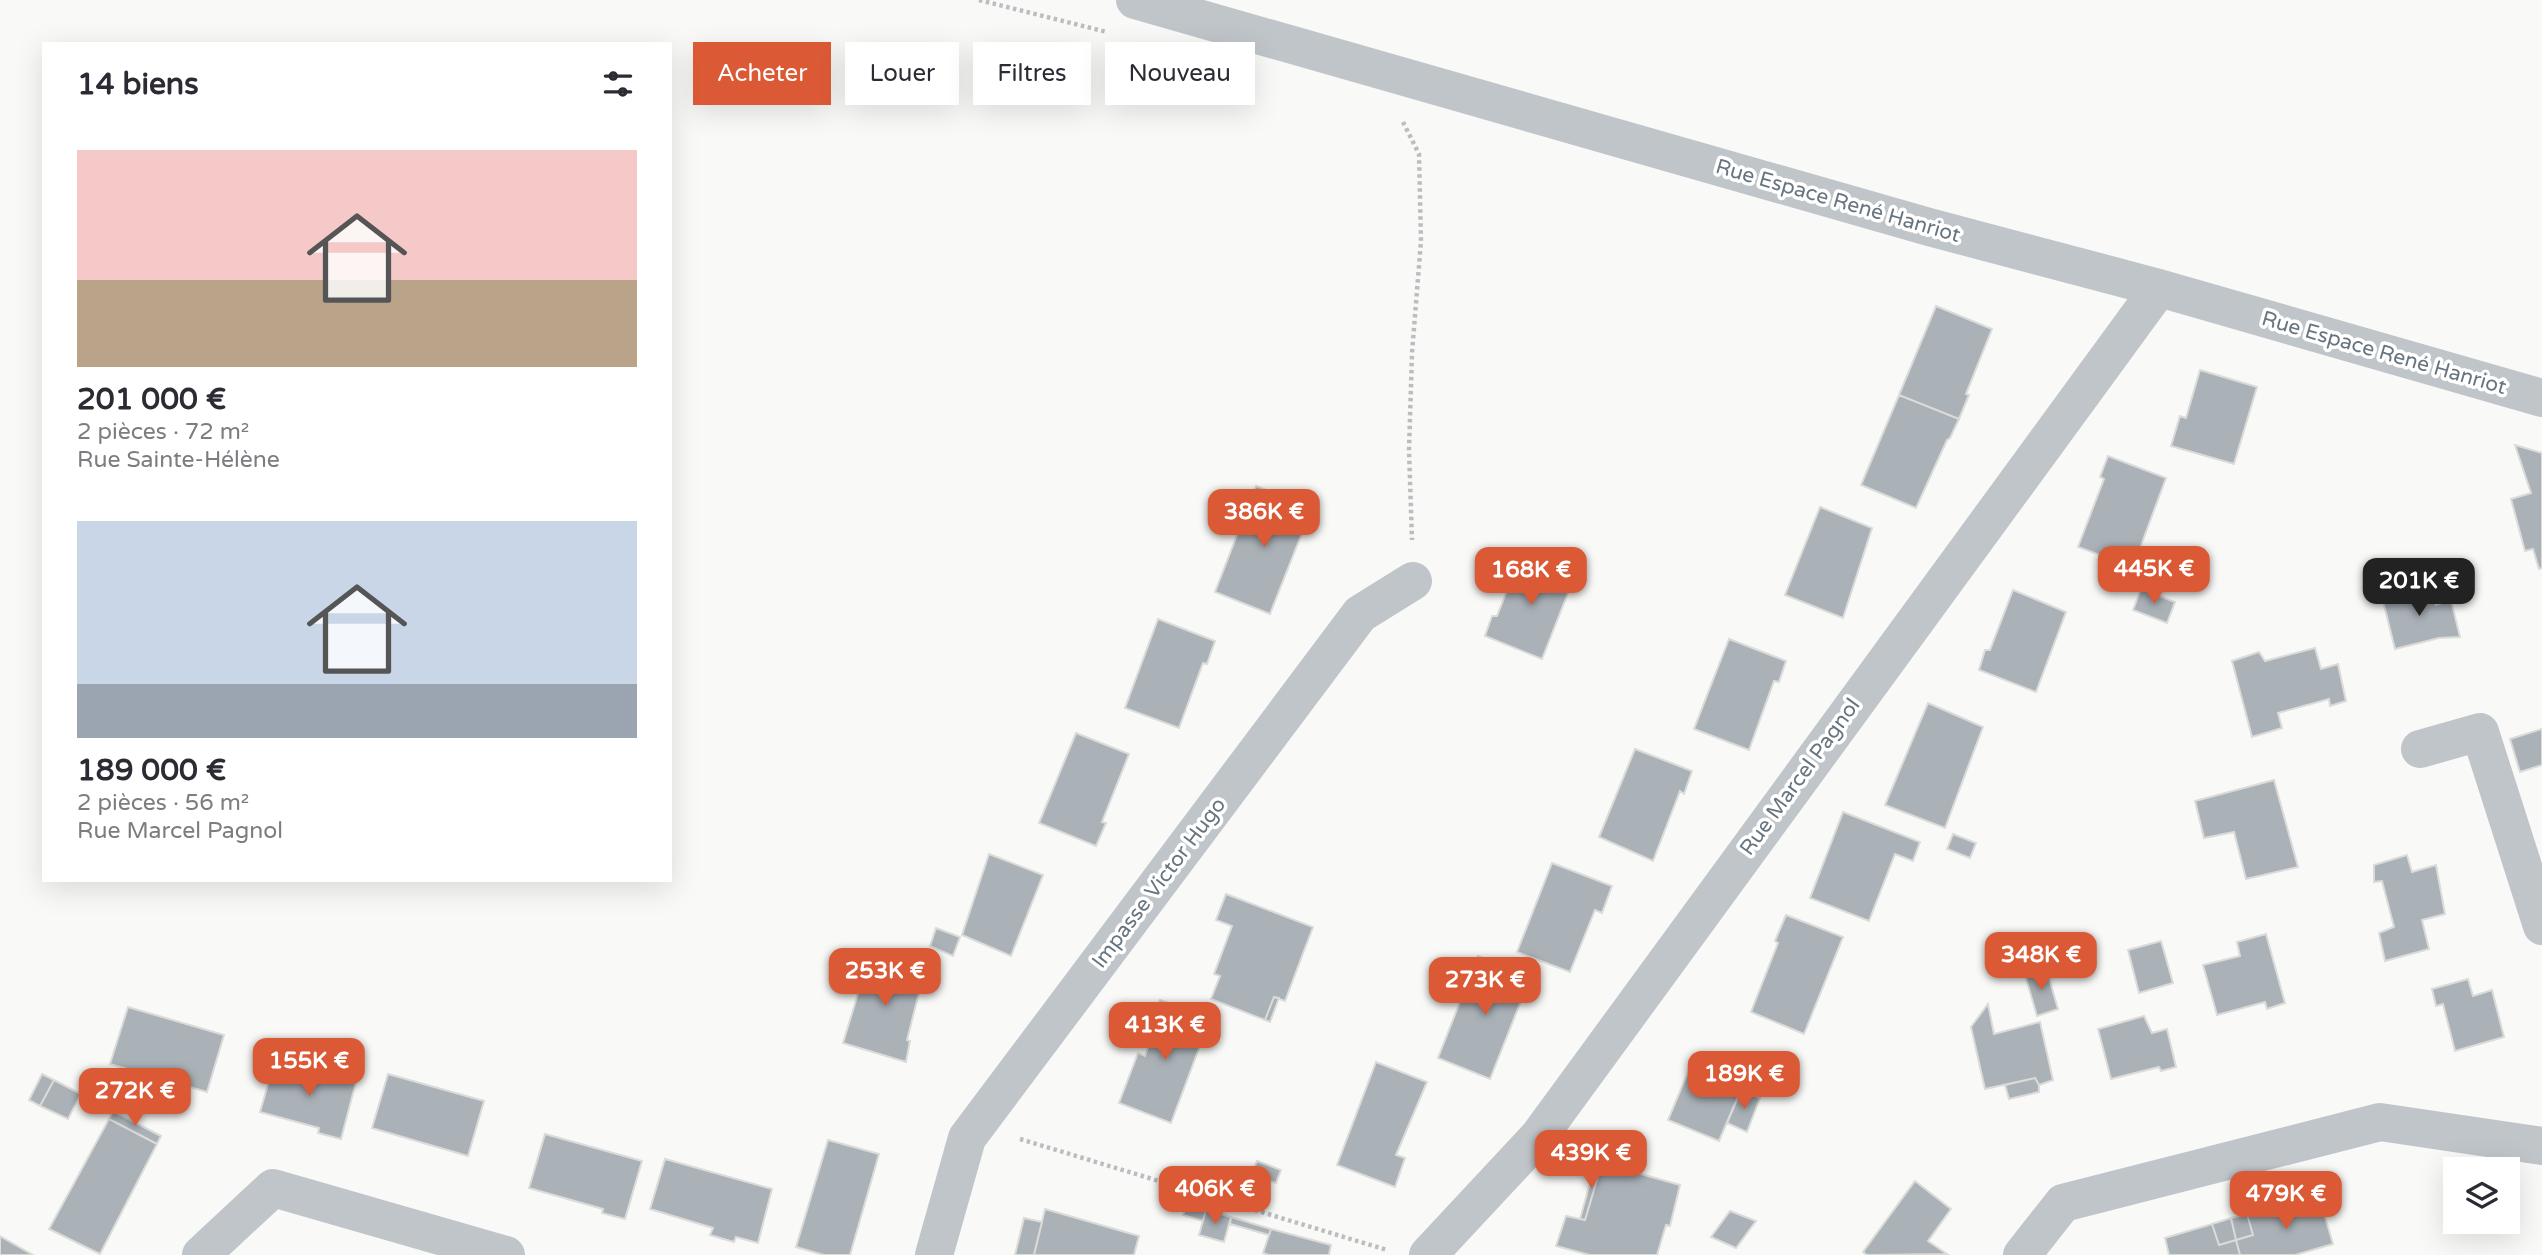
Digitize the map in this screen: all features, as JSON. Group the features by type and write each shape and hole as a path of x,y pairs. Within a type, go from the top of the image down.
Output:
{"street":[{"name":"Rue Espace René Hanriot","path":"1135,0 1929,227 2159,288 2542,398"},
{"name":"Rue Marcel Pagnol","path":"1410,1253 1539,1136 2159,288"},
{"name":"Impasse Victor Hugo","path":"934,1255 967,1138 1360,614 1413,581"},
{"path":"2420,749 2480,732 2542,926"},
{"path":"2022,1255 2063,1203 2380,1122 2542,1146"},
{"path":"201,1255 273,1188 506,1255"}],"path":[{"path":"1366,66 1395,105 1419,154 1421,241 1412,353 1409,450 1413,581"},
{"path":"977,1125 1410,1253"}],"building":[{"path":"1936,306 1992,329 1959,419 1899,395"},
{"path":"2200,370 2257,387 2234,464 2171,446 2180,416 2186,418"},
{"path":"1899,395 1959,419 1916,508 1861,485"},
{"path":"2515,445 2542,453 2542,568 2539,569 2533,549 2525,551 2511,499 2531,493"},
{"path":"2108,456 2166,478 2133,567 2078,547 2104,479 2100,477"},
{"path":"1256,486 1315,509 1305,534 1302,533 1270,614 1215,592"},
{"path":"1820,507 1872,528 1843,618 1785,595"},
{"path":"1521,555 1575,575 1542,659 1485,636 1492,616 1497,616"},
{"path":"2429,585 2436,605 2451,600 2460,637 2439,638 2395,649 2382,597"},
{"path":"2141,589 2175,602 2167,623 2133,610"},
{"path":"2013,590 2066,612 2036,692 1979,670 1985,650 1990,650"},
{"path":"1158,619 1215,641 1207,664 1203,663 1179,728 1125,708"},
{"path":"1729,639 1786,661 1779,682 1774,681 1749,750 1694,729"},
{"path":"2315,648 2321,669 2338,664 2346,701 2330,706 2329,699 2278,713 2282,728 2252,737 2232,661 2259,652 2265,661"},
{"path":"1928,703 1983,727 1945,828 1885,805"},
{"path":"2542,729 2542,765 2520,772 2510,739"},
{"path":"1076,733 1129,754 1102,822 1106,823 1096,846 1039,823"},
{"path":"1635,749 1692,771 1684,794 1680,791 1653,861 1599,837"},
{"path":"2274,780 2298,867 2246,879 2234,832 2204,838 2195,801"},
{"path":"1843,812 1920,842 1913,861 1895,854 1869,921 1810,898"},
{"path":"1953,834 1976,843 1970,858 1947,849"},
{"path":"989,854 1043,875 1011,956 962,935"},
{"path":"2407,855 2412,872 2436,865 2445,914 2422,920 2429,949 2385,961 2379,933 2394,927 2382,881 2374,882 2374,865"},
{"path":"1552,863 1612,886 1602,913 1595,910 1570,972 1517,952"},
{"path":"1226,894 1313,927 1285,1001 1274,997 1265,1020 1211,999 1220,976 1214,974 1232,926 1216,920"},
{"path":"1786,915 1843,937 1804,1034 1751,1012"},
{"path":"936,928 960,937 953,956 930,946"},
{"path":"2266,934 2285,1003 2267,1009 2265,1002 2217,1015 2203,965 2240,956 2237,942"},
{"path":"2161,941 2173,983 2139,993 2128,950"},
{"path":"872,955 925,969 907,1040 910,1041 906,1062 843,1043"},
{"path":"1478,956 1535,980 1525,1002 1521,1001 1490,1079 1438,1058"},
{"path":"2046,968 2058,1009 2037,1016 2025,975"},
{"path":"2468,979 2473,996 2492,990 2504,1037 2455,1051 2443,1004 2436,1006 2432,989"},
{"path":"1274,997 1279,998 1270,1022 1265,1020"},
{"path":"1160,1000 1210,1019 1171,1123 1119,1103 1138,1053 1145,1056 1157,1023 1151,1021"},
{"path":"1988,1004 1994,1034 2040,1022 2053,1080 2039,1085 2035,1078 1985,1089 1971,1027"},
{"path":"128,1007 224,1035 207,1092 110,1064"},
{"path":"2144,1016 2152,1033 2167,1029 2176,1067 2161,1071 2159,1067 2111,1079 2098,1029"},
{"path":"1694,1058 1745,1080 1719,1141 1668,1120"},
{"path":"275,1060 356,1082 341,1139 318,1133 319,1128 260,1112"},
{"path":"1376,1062 1427,1082 1396,1155 1405,1158 1395,1187 1337,1165"},
{"path":"42,1074 54,1080 40,1106 29,1100"},
{"path":"388,1074 484,1101 468,1156 372,1128"},
{"path":"2035,1078 2039,1092 2009,1099 2005,1085"},
{"path":"54,1080 81,1094 68,1119 40,1106"},
{"path":"1741,1090 1760,1098 1747,1132 1727,1123"},
{"path":"113,1111 161,1136 157,1144 109,1119"},
{"path":"109,1119 157,1144 100,1254 49,1229"},
{"path":"545,1134 642,1161 625,1219 602,1213 603,1209 529,1188"},
{"path":"828,1140 879,1154 850,1255 824,1255 796,1247"},
{"path":"665,1159 772,1189 758,1243 736,1237 734,1242 710,1235 713,1228 650,1209"},
{"path":"1257,1161 1281,1170 1276,1183 1251,1175"},
{"path":"1596,1161 1602,1163 1585,1220 1580,1219"},
{"path":"1602,1163 1680,1185 1670,1226 1666,1225 1657,1255 1590,1255 1556,1246 1566,1216 1585,1220"},
{"path":"1915,1181 1951,1209 1928,1241 1947,1254 1867,1255 1863,1252"},
{"path":"2296,1200 2298,1210 2321,1203 2333,1244 2295,1255 2240,1255 2236,1240 2253,1235 2247,1214"},
{"path":"1187,1205 1206,1210 1203,1221 1183,1215"},
{"path":"1045,1209 1139,1236 1134,1255 1034,1255"},
{"path":"1206,1210 1231,1217 1224,1242 1199,1235"},
{"path":"1730,1211 1756,1221 1736,1248 1711,1237"},
{"path":"2247,1214 2253,1235 2236,1240 2231,1218"},
{"path":"1231,1217 1271,1229 1269,1235 1230,1224"},
{"path":"1024,1218 1042,1222 1034,1255 1015,1255"},
{"path":"2231,1218 2236,1240 2219,1245 2212,1224"},
{"path":"2212,1224 2219,1245 2236,1240 2240,1255 2169,1255 2165,1238"},
{"path":"1271,1229 1331,1245 1329,1255 1263,1253"},
{"path":"0,1236 33,1255 0,1255"}]}
